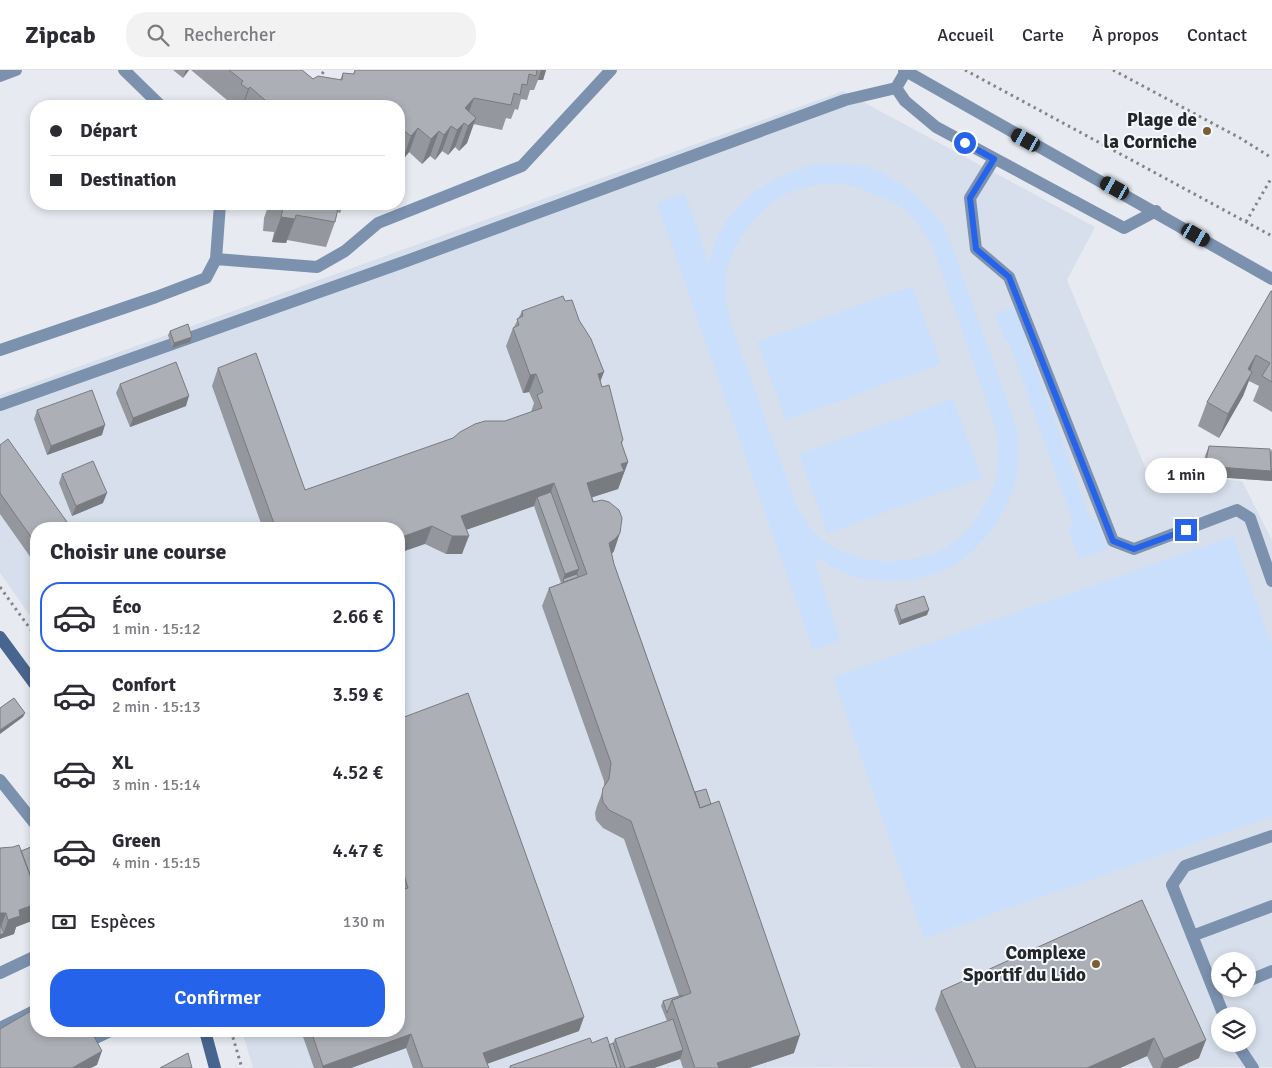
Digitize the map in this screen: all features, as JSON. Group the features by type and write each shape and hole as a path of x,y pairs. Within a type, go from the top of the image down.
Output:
{"main road":[{"path":"2,644 30,679"},
{"path":"207,1037 215,1068"}],"street":[{"path":"0,76 16,70"},
{"path":"124,70 155,100"},
{"path":"216,259 317,267 345,251 378,223 522,166 612,70"},
{"path":"896,88 905,70 1014,134 1156,211 1272,279"},
{"path":"896,88 905,101 936,127 1124,228 1156,211"},
{"path":"0,405 401,264 845,100 896,88"},
{"path":"994,159 970,198 976,249 1009,277 1113,541 1134,549 1238,510 1250,518 1272,581"},
{"path":"0,350 206,278 216,259 220,210"},
{"path":"0,780 30,818"},
{"path":"1211,972 1192,936 1172,885 1185,866 1272,836"},
{"path":"1192,936 1272,906"},
{"path":"0,973 30,959"},
{"path":"1256,978 1272,971"},
{"path":"0,1028 30,1013"},
{"path":"85,1043 98,1037"},
{"path":"1242,1052 1253,1068"}],"path":[{"path":"314,84 326,70"},
{"path":"965,70 1272,236"},
{"path":"1113,70 1240,138 1272,158"},
{"path":"1246,222 1272,177"},
{"path":"0,587 30,629"},
{"path":"233,1037 242,1068"}],"shaded area":[{"path":"843,91 1095,227 1067,280 1148,474 1242,481 1272,540 1272,1067 253,1068 244,1037 405,1037 405,522 30,522 30,616 0,573 0,395"},
{"path":"815,164 852,164 874,169 908,189 924,202 937,218 948,235 1016,426 1018,452 1015,485 998,520 972,552 940,572 902,581 882,581 848,574 813,556 840,640 813,650 657,203 685,193 709,263 719,234 737,209 748,198 772,181","holes":["832,183 857,186 903,208 918,224 932,245 995,426 997,450 995,482 978,516 965,532 950,545 937,552 909,560 877,561 847,553 820,537 809,526 797,507 732,327 726,300 726,274 729,263 747,228 764,208 784,195 808,187"]},
{"path":"912,286 941,364 786,420 757,342"},
{"path":"1017,306 1027,333 1024,335 1090,519 1096,518 1108,549 1079,559 1068,527 1074,525 1008,340 1005,341 995,314"},
{"path":"953,399 982,478 827,533 799,454"},
{"path":"1233,536 1272,646 1272,816 924,938 833,677"}],"building":[{"path":"229,70 302,70 313,79 318,76 342,80 343,73 354,74 355,70 537,70 536,76 529,74 527,85 522,84 520,95 514,93 511,105 474,98 465,108 476,118 468,126 464,123 457,130 451,126 444,135 439,131 431,139 418,128 411,136 405,132 405,100 265,100 250,87 248,89 241,84 243,81"},
{"path":"283,210 338,210 335,222 296,215 295,219 281,217"},
{"path":"1271,291 1272,382 1262,376 1270,363 1256,355 1248,369 1252,372 1228,414 1207,402"},
{"path":"563,296 565,301 572,300 579,320 591,339 604,372 598,374 602,387 609,385 623,440 621,442 628,462 621,464 624,471 587,483 593,502 602,500 609,502 619,510 622,518 620,533 609,543 614,564 700,808 719,801 800,1035 717,1063 719,1068 695,1068 672,1000 691,993 631,821 609,810 603,802 603,788 609,779 611,763 549,588 587,574 554,483 461,516 469,536 452,536 432,526 405,536 405,522 273,522 218,368 256,353 305,490 453,438 475,424 485,421 505,421 542,408 537,395 543,392 536,374 530,375 513,328 519,325 517,319 523,316 522,311"},
{"path":"188,324 192,337 174,343 170,331"},
{"path":"176,362 189,396 133,418 120,384"},
{"path":"92,390 105,425 51,446 37,410"},
{"path":"8,439 67,522 30,522 30,536 0,493 0,445"},
{"path":"1209,446 1270,449 1271,471 1205,466"},
{"path":"93,461 107,493 76,506 62,474"},
{"path":"551,492 579,569 565,574 537,497"},
{"path":"577,574 578,577 564,582 563,579"},
{"path":"924,596 929,610 901,620 896,605"},
{"path":"468,693 584,1017 483,1053 489,1068 423,1068 411,1034 405,1036 405,889 408,888 405,878 405,717"},
{"path":"14,698 25,713 0,730 0,708"},
{"path":"706,789 711,804 700,808 695,792"},
{"path":"19,845 30,875 30,906 19,910 20,916 8,920 6,913 0,913 0,848"},
{"path":"30,847 30,875 21,851"},
{"name":"Complexe Sportif du Lido","path":"1142,900 1206,1040 1164,1059 1154,1038 1087,1068 976,1068 941,991"},
{"path":"0,927 4,933 0,935"},
{"path":"682,995 672,1000 667,1013 663,1001"},
{"path":"30,1012 30,1037 94,1037 102,1051 72,1068 0,1068 0,1029"},
{"path":"673,1019 683,1050 625,1068 615,1039"},
{"path":"313,1037 403,1037 323,1066"},
{"path":"607,1037 617,1068 511,1068 510,1066 590,1038 592,1043"},
{"path":"613,1043 621,1068 617,1068 609,1045"},
{"path":"188,1053 192,1068 160,1068"}],"place":[{"name":"Plage de la Corniche","path":"1207,131"},
{"name":"Complexe Sportif du Lido","path":"1096,964"}],"route":[{"path":"965,143 994,159 970,198 976,249 1009,277 1113,541 1134,549 1186,530"}]}
